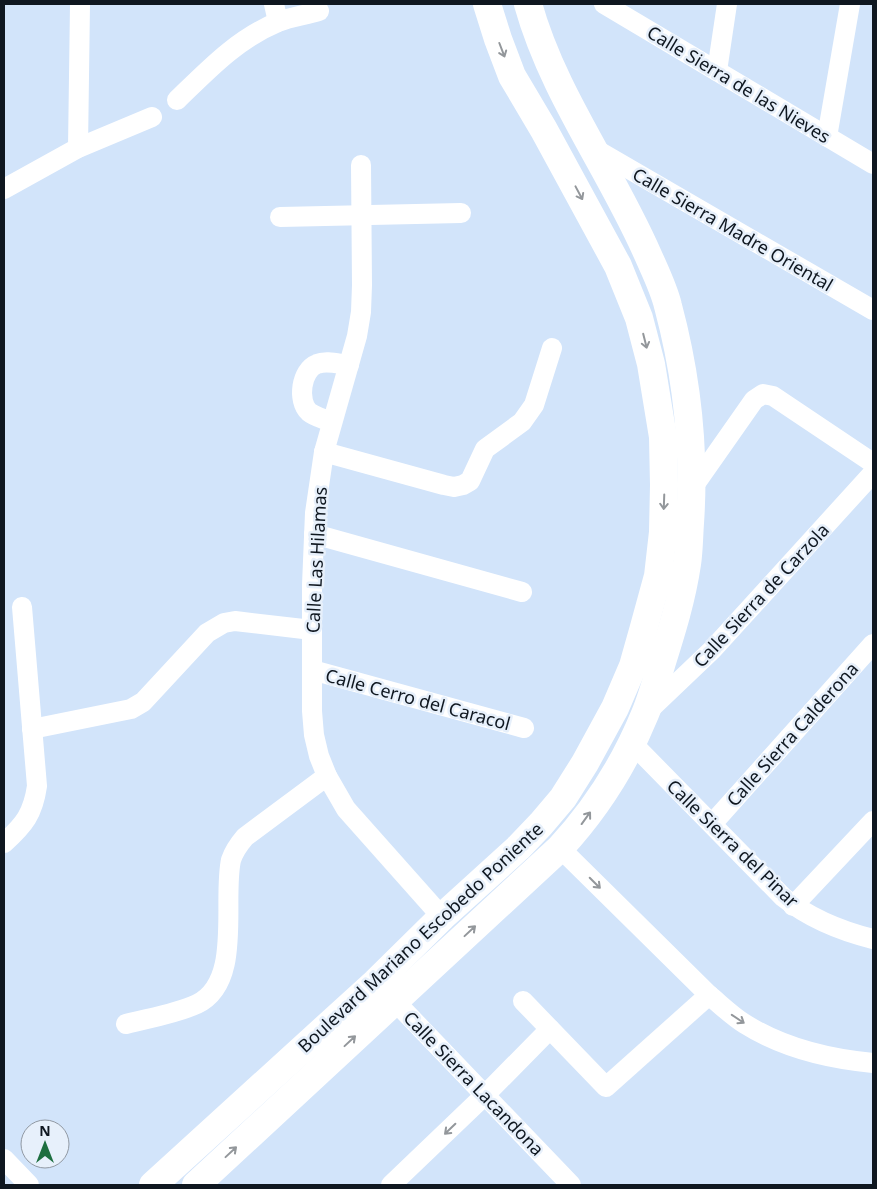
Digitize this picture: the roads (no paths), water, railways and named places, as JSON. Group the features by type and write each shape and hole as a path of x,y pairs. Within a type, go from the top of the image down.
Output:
{"street":[{"path":"78,148 80,4"},
{"name":"Boulevard Mariano Escobedo Poniente","path":"196,1185 385,991 442,917 518,848 563,798 585,763 615,708 633,666 658,576 663,532 663,437 651,364 639,318 614,258 544,130 512,76 498,39 488,4"},
{"name":"Boulevard Mariano Escobedo Poniente","path":"153,1185 560,848 581,825 601,798 645,714 680,600 687,562 692,487 691,436 687,398 668,304 648,253 552,71 536,32 528,4"},
{"name":"Calle Sierra de las Nieves","path":"606,4 873,164"},
{"path":"717,71 727,4"},
{"path":"827,137 850,4"},
{"path":"177,100 216,62 276,13 319,11"},
{"path":"4,189 78,148 152,117"},
{"name":"Calle Sierra Madre Oriental","path":"593,148 873,310"},
{"name":"Calle Las Hilamas","path":"361,165 361,312 349,365 331,422 324,452 316,506 312,585 312,711 314,735 319,756 327,776 335,793 346,809 442,917"},
{"path":"280,217 461,213"},
{"path":"324,452 444,485 454,487 463,485 470,481 484,449 522,422 529,413 534,405 552,348"},
{"path":"331,422 310,413 305,407 302,398 305,377 309,368 318,363 328,362 349,365"},
{"path":"692,487 754,400 763,394 773,396 873,463"},
{"name":"Calle Sierra de Carzola","path":"645,714 712,650 873,473"},
{"path":"314,534 522,592"},
{"path":"4,843 30,816 35,802 37,786 22,608"},
{"path":"32,729 132,709 143,702 207,632 224,623 235,622 312,630"},
{"name":"Calle Sierra Calderona","path":"712,824 873,644"},
{"name":"Calle Cerro del Caracol","path":"312,670 524,728"},
{"name":"Calle Sierra del Pinar","path":"631,742 793,906 851,933 873,939"},
{"path":"126,1024 197,1004 210,994 219,981 225,964 231,860 236,847 245,837 327,776"},
{"path":"793,906 873,821"},
{"path":"560,848 709,995 736,1017 768,1036 797,1047 843,1060 873,1063"},
{"name":"Calle Sierra Lacandona","path":"385,991 571,1185"},
{"path":"523,1001 606,1087 709,995"},
{"path":"396,1184 550,1029"},
{"path":"4,1160 29,1185"}]}
